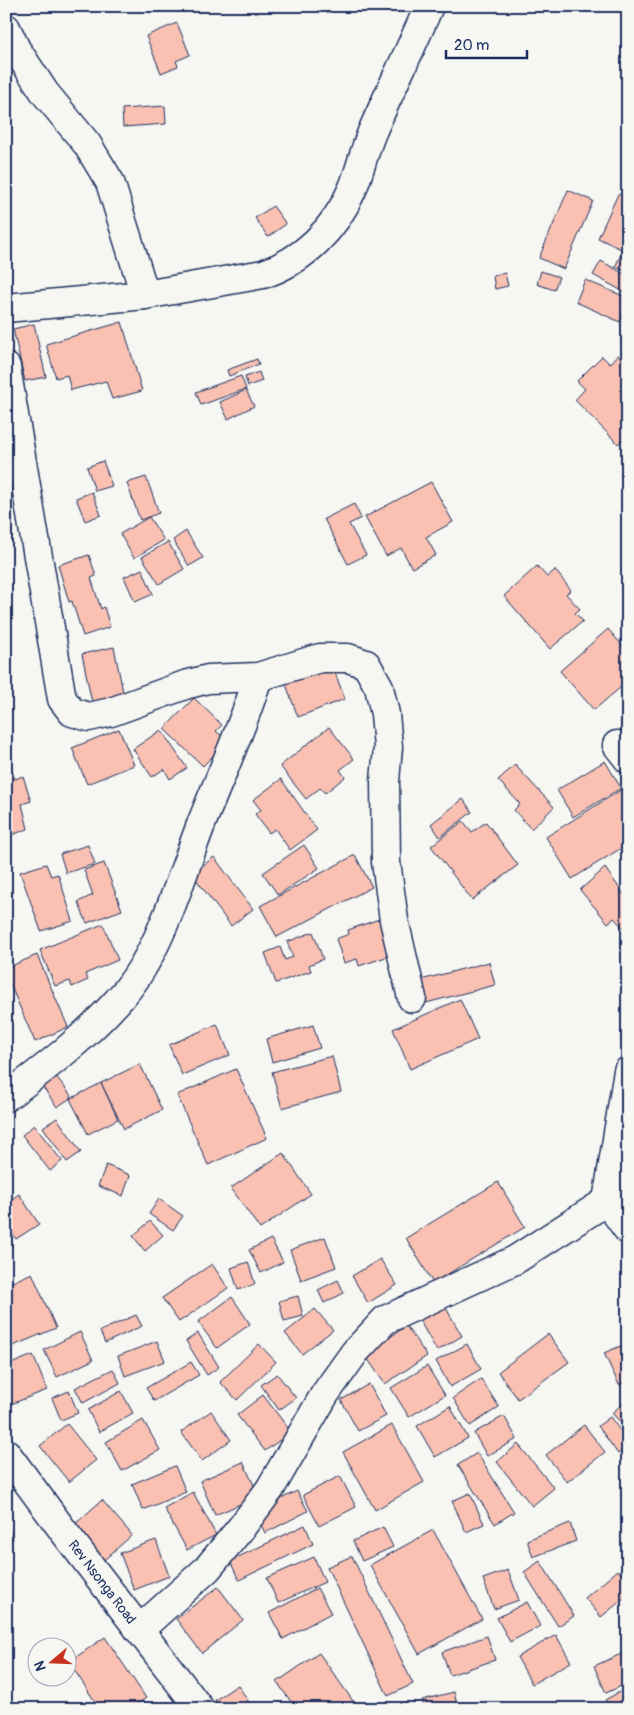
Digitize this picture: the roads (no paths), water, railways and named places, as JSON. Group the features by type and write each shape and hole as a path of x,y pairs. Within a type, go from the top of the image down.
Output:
{"street":[{"path":"6,308 145,295 263,274 282,268 313,245 338,217 348,196 371,134 429,6"},
{"path":"6,28 16,49 44,93 87,144 110,182 145,295"},
{"path":"6,367 62,699 72,712 89,717 111,712 185,684 208,679 258,677 320,658 348,658 366,664 380,687 385,714 388,747 385,780 386,862 394,920 412,998"},
{"path":"6,1096 89,1031 122,997 141,970 162,924 237,740 258,677"},
{"path":"628,1071 606,1201 628,1230"},
{"path":"139,1630 207,1569 241,1528 270,1489 325,1394 371,1333 385,1320 515,1260 606,1201"},
{"name":"Rev Nsonga Road","path":"6,1453 200,1709"}]}
